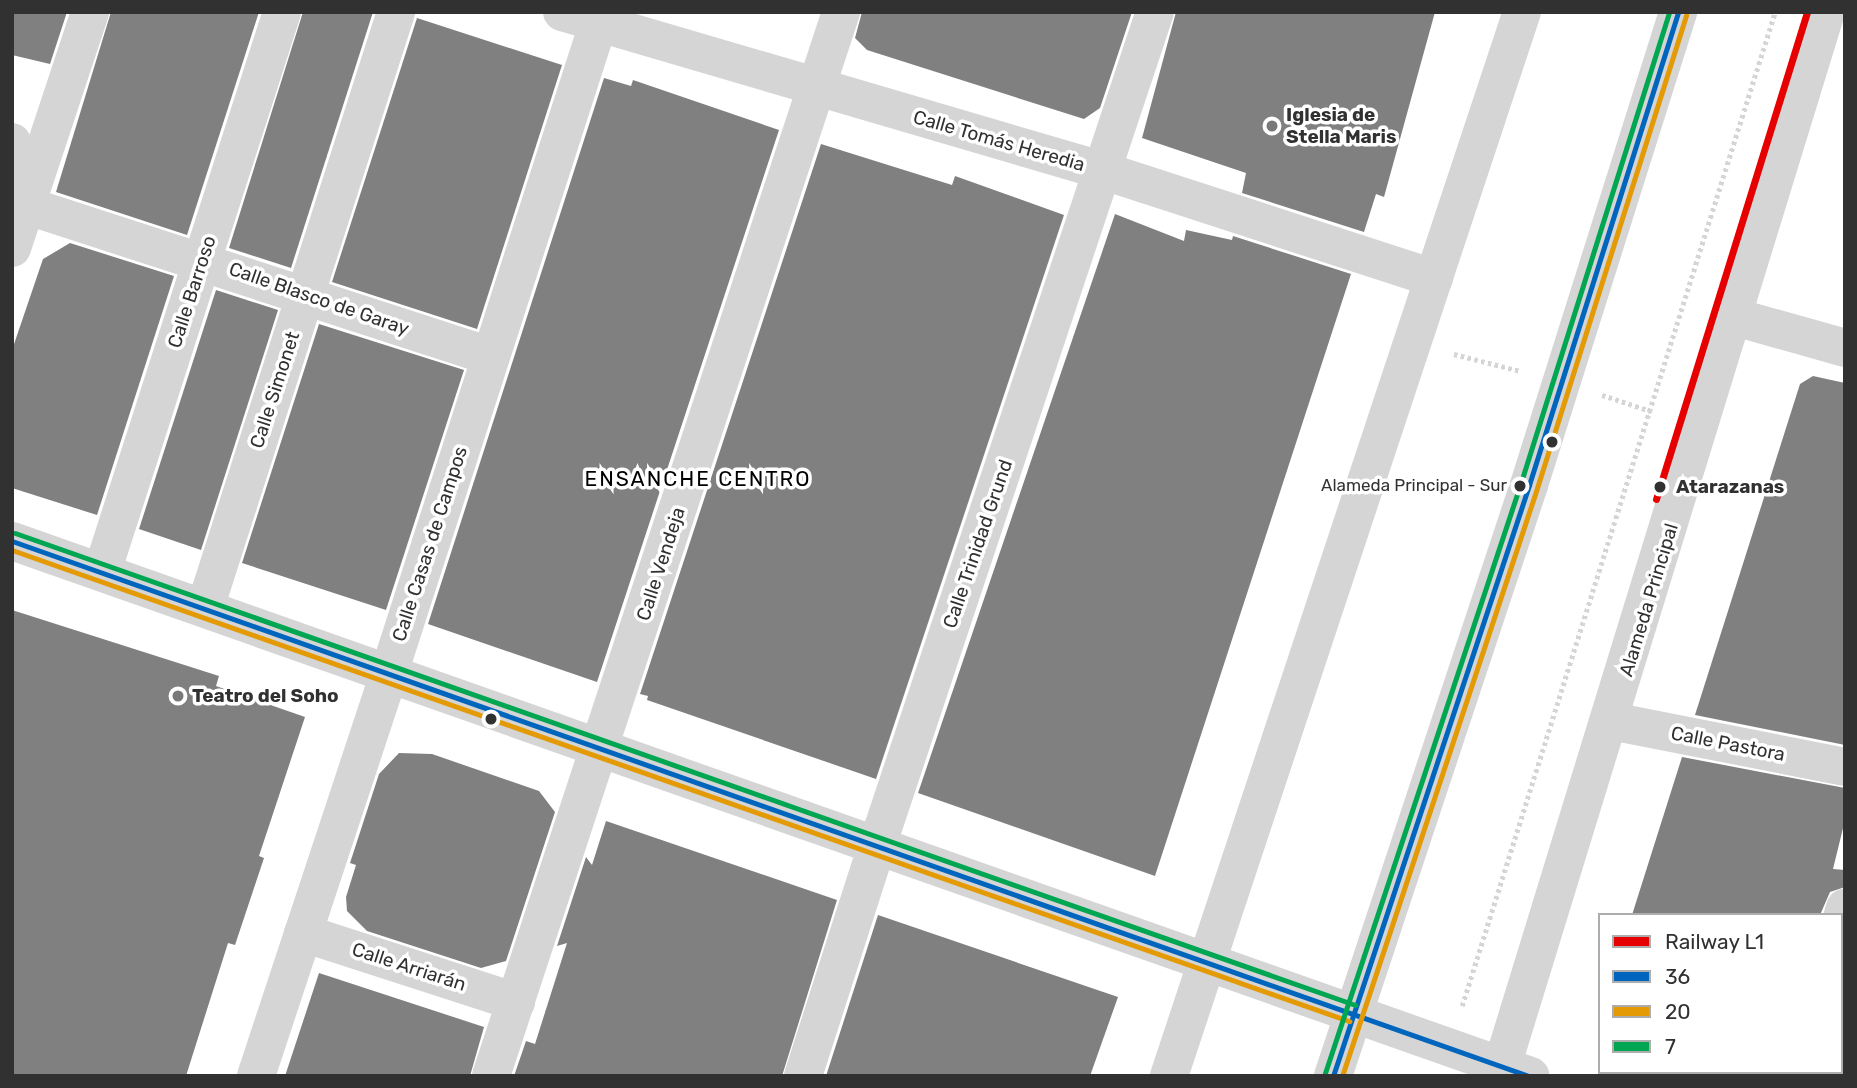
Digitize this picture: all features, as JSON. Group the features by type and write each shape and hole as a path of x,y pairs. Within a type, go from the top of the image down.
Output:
{"street":[{"path":"12,248 90,12"},
{"name":"Calle Barroso","path":"102,572 282,12"},
{"name":"Calle Simonet","path":"205,608 396,12"},
{"name":"Calle Tomás Heredia","path":"562,12 600,18 815,89 1104,171 1434,278"},
{"name":"Calle Vendeja","path":"491,1076 841,12"},
{"name":"Calle Trinidad Grund","path":"803,1076 1155,12"},
{"path":"1169,1076 1522,12"},
{"path":"1333,1076 1528,485 1678,12"},
{"name":"Alameda Principal","path":"12,541 1207,961 1511,1072 1611,722 1826,12"},
{"name":"Calle Casas de Campos","path":"256,1076 600,18"},
{"path":"12,142 28,206"},
{"name":"Calle Blasco de Garay","path":"28,206 202,260 490,356"},
{"path":"1735,317 1845,348"},
{"name":"Calle Pastora","path":"1611,722 1845,767"},
{"name":"Calle Arriarán","path":"303,933 516,1002"}],"path":[{"path":"1447,1047 1636,465 1775,12"}],"building":[{"path":"12,12 67,12 50,64 12,55"},
{"path":"111,12 259,12 187,235 56,192"},
{"path":"303,12 373,12 291,268 229,248"},
{"path":"862,12 1132,12 1100,108 1084,119 867,50 855,38"},
{"path":"1176,12 1435,12 1384,197 1376,194 1364,232 1242,193 1246,173 1142,138"},
{"path":"417,18 562,65 477,329 332,282"},
{"path":"604,78 631,86 633,80 779,130 597,682 428,624"},
{"path":"821,144 952,185 955,176 1064,215 876,779 647,700 648,696 640,694"},
{"path":"1115,214 1184,241 1186,230 1232,240 1233,236 1351,274 1155,876 918,793"},
{"path":"70,243 174,276 97,515 12,488 12,350 43,259"},
{"path":"216,290 278,310 201,550 139,529"},
{"path":"319,324 464,370 386,610 242,563"},
{"path":"1813,376 1845,383 1845,745 1695,715 1800,384"},
{"path":"12,610 219,676 216,686 305,717 259,856 264,858 235,945 228,943 186,1076 12,1076"},
{"path":"399,753 432,754 539,791 555,812 506,961 481,968 367,931 347,911 346,897 356,865 350,863 379,774"},
{"path":"1682,757 1845,788 1845,820 1833,869 1845,870 1845,887 1830,892 1821,913 1633,913"},
{"path":"606,821 837,900 782,1076 514,1076 526,1041 535,1044 567,943 557,946 586,857 592,865"},
{"path":"878,915 1118,997 1090,1076 826,1076"},
{"path":"319,973 484,1027 470,1076 285,1076"}],"rail line":[{"name":"L1","path":"1656,499 1807,12"}],"transit line":[{"name":"7","path":"1325,1073 1521,482 1669,12"},
{"name":"36","path":"1333,1076 1529,485 1678,12"},
{"name":"20","path":"1342,1076 1537,488 1686,15"},
{"name":"7","path":"15,533 1355,1005"},
{"name":"36","path":"12,541 1529,1076"},
{"name":"20","path":"12,550 1349,1021"}],"place":[{"name":"Iglesia de Stella Maris","path":"1272,126"},
{"name":"Alameda Principal - Sur","path":"1520,486"},
{"name":"Atarazanas","path":"1660,487"},
{"name":"Teatro del Soho","path":"178,696"}],"district":[{"name":"ENSANCHE CENTRO","path":"698,479"}]}
